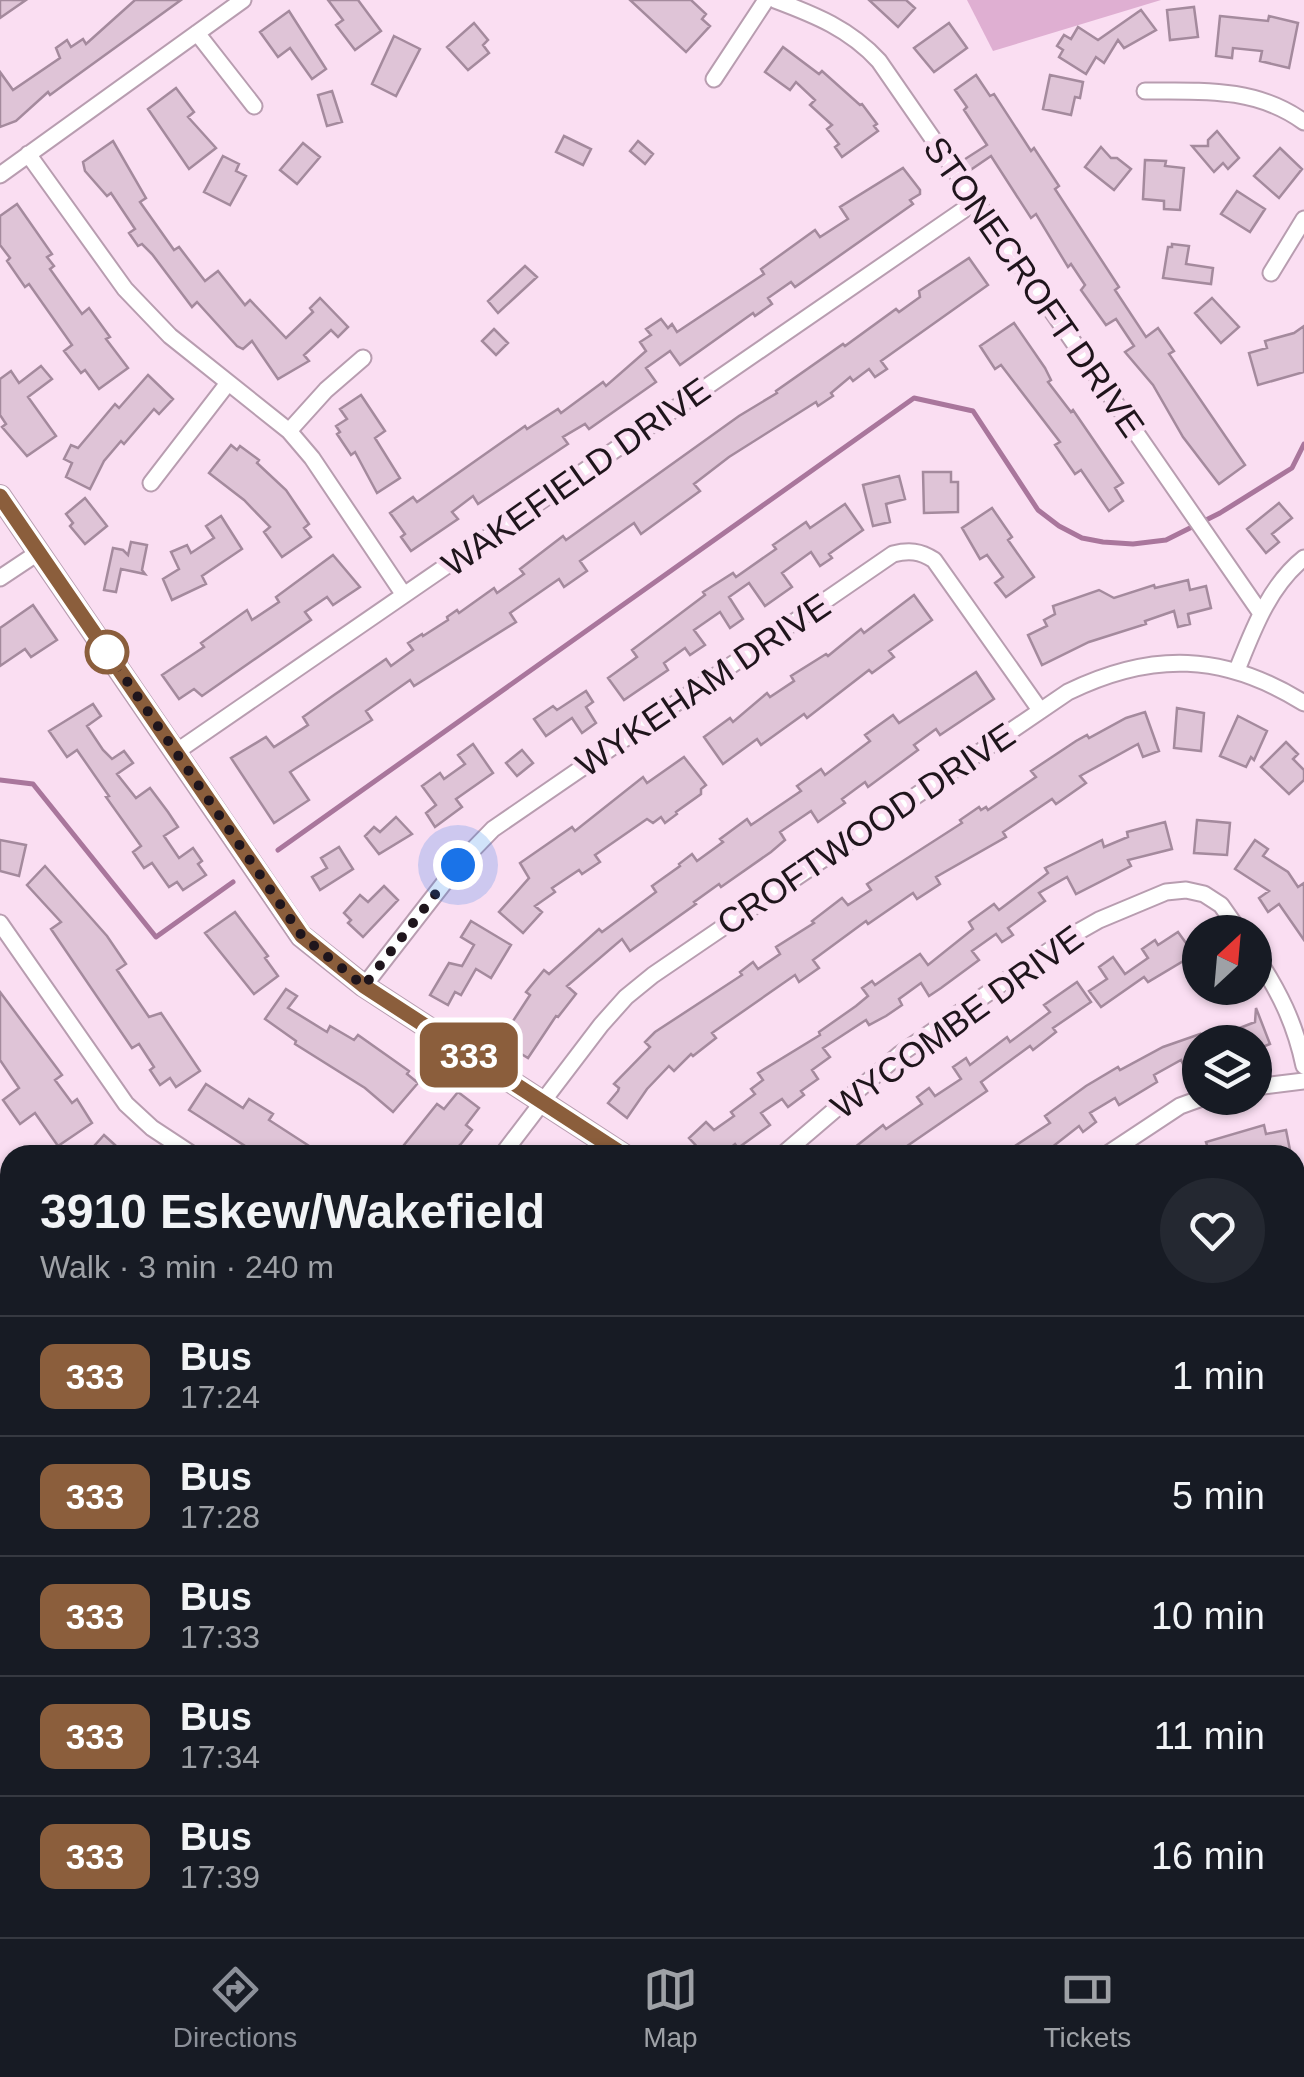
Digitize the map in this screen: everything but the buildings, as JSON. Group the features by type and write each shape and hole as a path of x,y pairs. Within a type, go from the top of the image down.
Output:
{"street":[{"path":"0,174 243,0"},
{"path":"714,79 766,0"},
{"name":"STONECROFT DRIVE","path":"775,0 818,16 862,43 878,61 1260,612"},
{"path":"196,33 254,106"},
{"path":"1145,91 1221,90 1254,96 1285,108 1304,122"},
{"path":"28,154 125,290 170,336 290,431 404,596"},
{"name":"WAKEFIELD DRIVE","path":"176,752 975,202"},
{"path":"1271,273 1304,219"},
{"path":"290,431 326,390 363,358"},
{"path":"150,483 228,383"},
{"path":"0,496 302,936 364,986 608,1145"},
{"name":"WYKEHAM DRIVE","path":"364,986 458,865 493,828 893,554 906,550 934,560 1040,710"},
{"path":"0,578 39,552"},
{"path":"1238,670 1260,612 1304,558"},
{"name":"CROFTWOOD DRIVE","path":"510,1145 601,1025 653,975 1040,710 1096,678 1162,662 1199,663 1238,670 1304,703"},
{"name":"WYCOMBE DRIVE","path":"794,1145 900,1054 1099,920 1166,892 1186,890 1204,894 1228,915"},
{"path":"0,922 126,1104 178,1145"},
{"path":"1272,981 1293,1020 1304,1066"},
{"path":"1272,1085 1304,1080"},
{"path":"1121,1145 1182,1105"}],"shaded area":[{"path":"967,0 1161,0 993,51"}],"waterway":[{"path":"278,850 914,398 973,411 1038,510 1082,538 1103,542 1166,540 1220,513 1292,468 1304,444"},
{"path":"0,780 33,784 156,937 233,882"}],"bus line":[{"name":"333","path":"0,496 302,936 336,967 608,1145"}],"route":[{"path":"107,652 302,936 364,986 458,865"}]}
